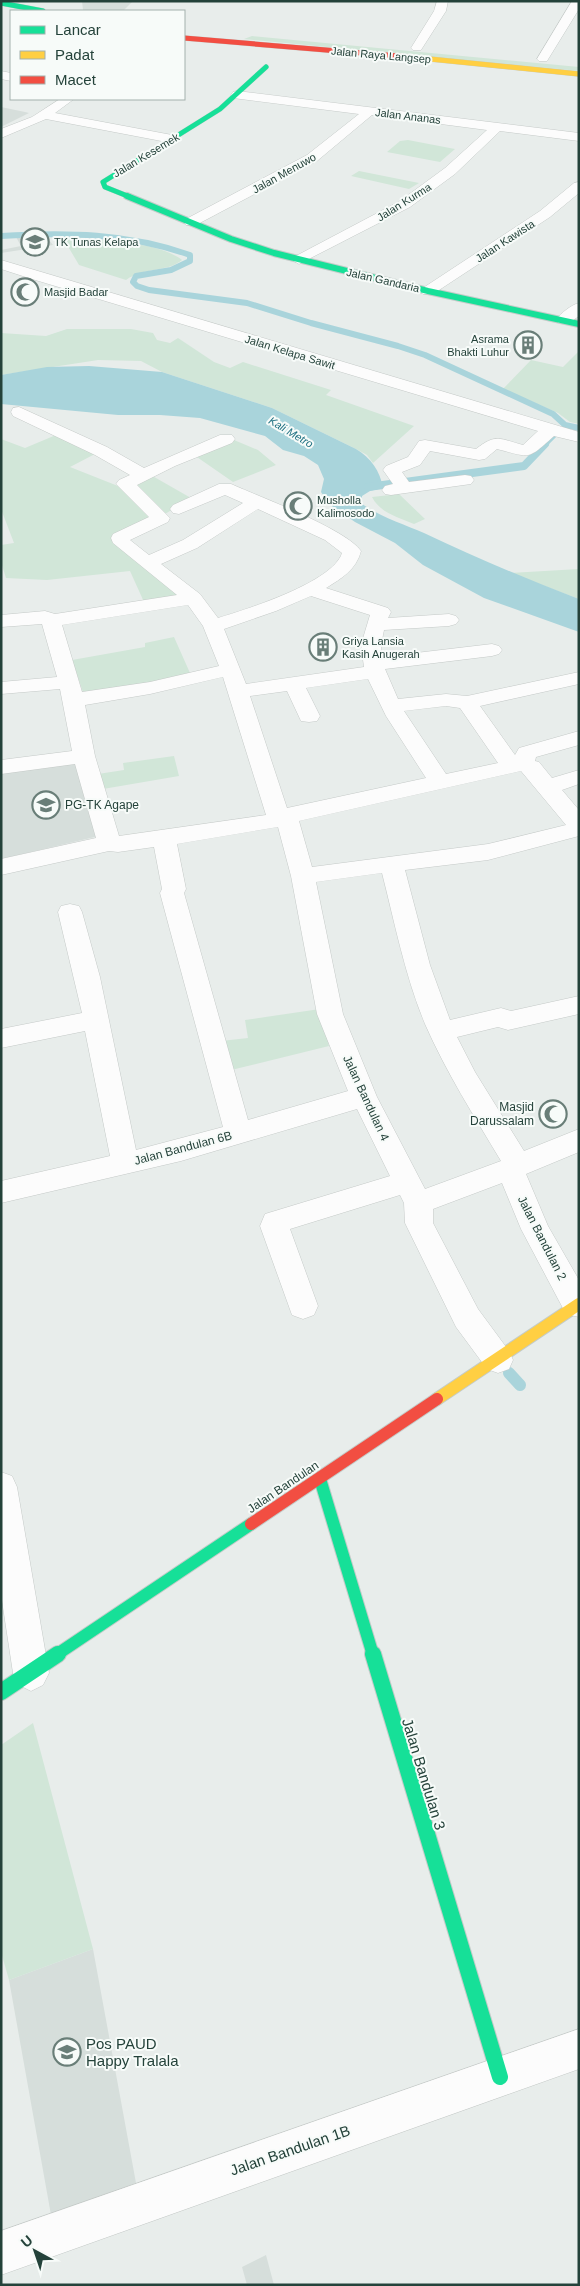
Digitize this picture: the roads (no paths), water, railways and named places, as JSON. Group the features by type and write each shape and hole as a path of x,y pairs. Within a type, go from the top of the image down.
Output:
{"main road":[{"path":"1,3 38,10"},
{"name":"Jalan Raya Langsep","path":"185,28 579,63"},
{"path":"228,42 236,32"},
{"name":"Jalan Raya Langsep","path":"185,38 483,63 579,74"},
{"name":"Jalan Kesemek","path":"191,222 108,189 104,185 106,179 172,139 237,95 266,67"},
{"name":"Jalan Gandaria","path":"191,222 258,248 299,260 428,291 571,322"},
{"name":"Jalan Bandulan","path":"1,1692 32,1673 174,1575 320,1480 578,1305"},
{"name":"Jalan Bandulan 3","path":"320,1480 500,2077"}],"street":[{"path":"417,48 440,10 442,1"},
{"path":"543,59 578,1"},
{"name":"Jalan Ananas","path":"237,95 579,137"},
{"path":"1,134 44,115 66,100"},
{"name":"Jalan Menuwo","path":"191,222 312,158 333,144 370,111"},
{"path":"44,115 172,139"},
{"name":"Jalan Kurma","path":"299,260 382,218 411,200 450,171 497,127"},
{"name":"Jalan Kawista","path":"428,291 545,214 579,186"},
{"name":"Jalan Kelapa Sawit","path":"3,266 72,288 294,352 406,388 579,437"},
{"path":"571,322 579,308"},
{"path":"19,412 101,451 142,474 226,439"},
{"path":"465,480 397,485 392,469 414,461 425,445 479,455 494,443 528,451 550,430"},
{"name":"Jalan Bandulan 4","path":"142,474 125,486 162,518 120,538 122,543 149,562 193,598 203,609 213,626 231,669 303,876 330,1014 364,1097 412,1192 419,1223 435,1257 467,1318 498,1360"},
{"path":"179,509 225,488 332,536 352,550 353,555 348,565 308,590 264,610 213,626"},
{"path":"149,562 190,544 257,502"},
{"path":"308,590 381,612 371,645 374,668 392,706 440,782"},
{"path":"1,621 48,619 193,598"},
{"path":"48,619 72,691 84,756 109,844"},
{"path":"377,625 449,620"},
{"path":"238,691 294,684 374,668 492,650"},
{"path":"1,688 72,691 150,688 231,669"},
{"path":"392,706 446,700 466,702 579,678"},
{"path":"294,684 309,716"},
{"path":"466,702 517,765"},
{"path":"517,765 527,753 579,738"},
{"path":"1,767 84,756"},
{"path":"1,867 109,844 164,838 283,818 517,765 530,767 579,825"},
{"path":"547,787 579,777"},
{"path":"303,876 488,852 579,829"},
{"path":"164,838 174,889 172,893 238,1134"},
{"name":"Jalan Bandulan 2","path":"392,865 415,954 442,1031 514,1168 535,1229 578,1305"},
{"path":"70,912 87,977 125,1163"},
{"path":"442,1031 501,1017 508,1021 579,1005"},
{"path":"1,1039 95,1020"},
{"name":"Jalan Bandulan 6B","path":"1,1192 238,1134 364,1097"},
{"path":"303,1306 274,1226 275,1222 514,1168 579,1140"},
{"path":"1,1487 32,1673"},
{"name":"Jalan Bandulan 1B","path":"1,2253 579,2049"}],"water":[{"name":"Kali Metro","path":"89,366 162,372 272,408 356,449 366,456 374,466 380,476 383,488 370,491 362,496 362,504 384,517 579,599 579,632 484,598 423,565 395,543 355,522 329,504 321,492 324,479 318,465 304,456 283,450 265,436 200,418 160,415 118,415 1,404 1,375 47,367"}],"waterway":[{"path":"1,236 73,234 120,238 143,242 190,255 190,261 171,270 136,276 133,282 137,286 149,290 247,303 311,323 398,346 425,355 553,414 565,425 579,428"},
{"path":"545,444 555,434"},
{"path":"368,487 524,466 545,444"},
{"path":"509,1373 520,1385"}],"place":[{"name":"TK Tunas Kelapa","path":"35,242"},
{"name":"Masjid Badar","path":"25,292"},
{"name":"Asrama Bhakti Luhur","path":"528,345"},
{"name":"Musholla Kalimosodo","path":"298,506"},
{"name":"Griya Lansia Kasih Anugerah","path":"323,647"},
{"name":"PG-TK Agape","path":"46,805"},
{"name":"Masjid Darussalam","path":"553,1114"},
{"name":"Pos PAUD Happy Tralala","path":"67,2052"}]}
